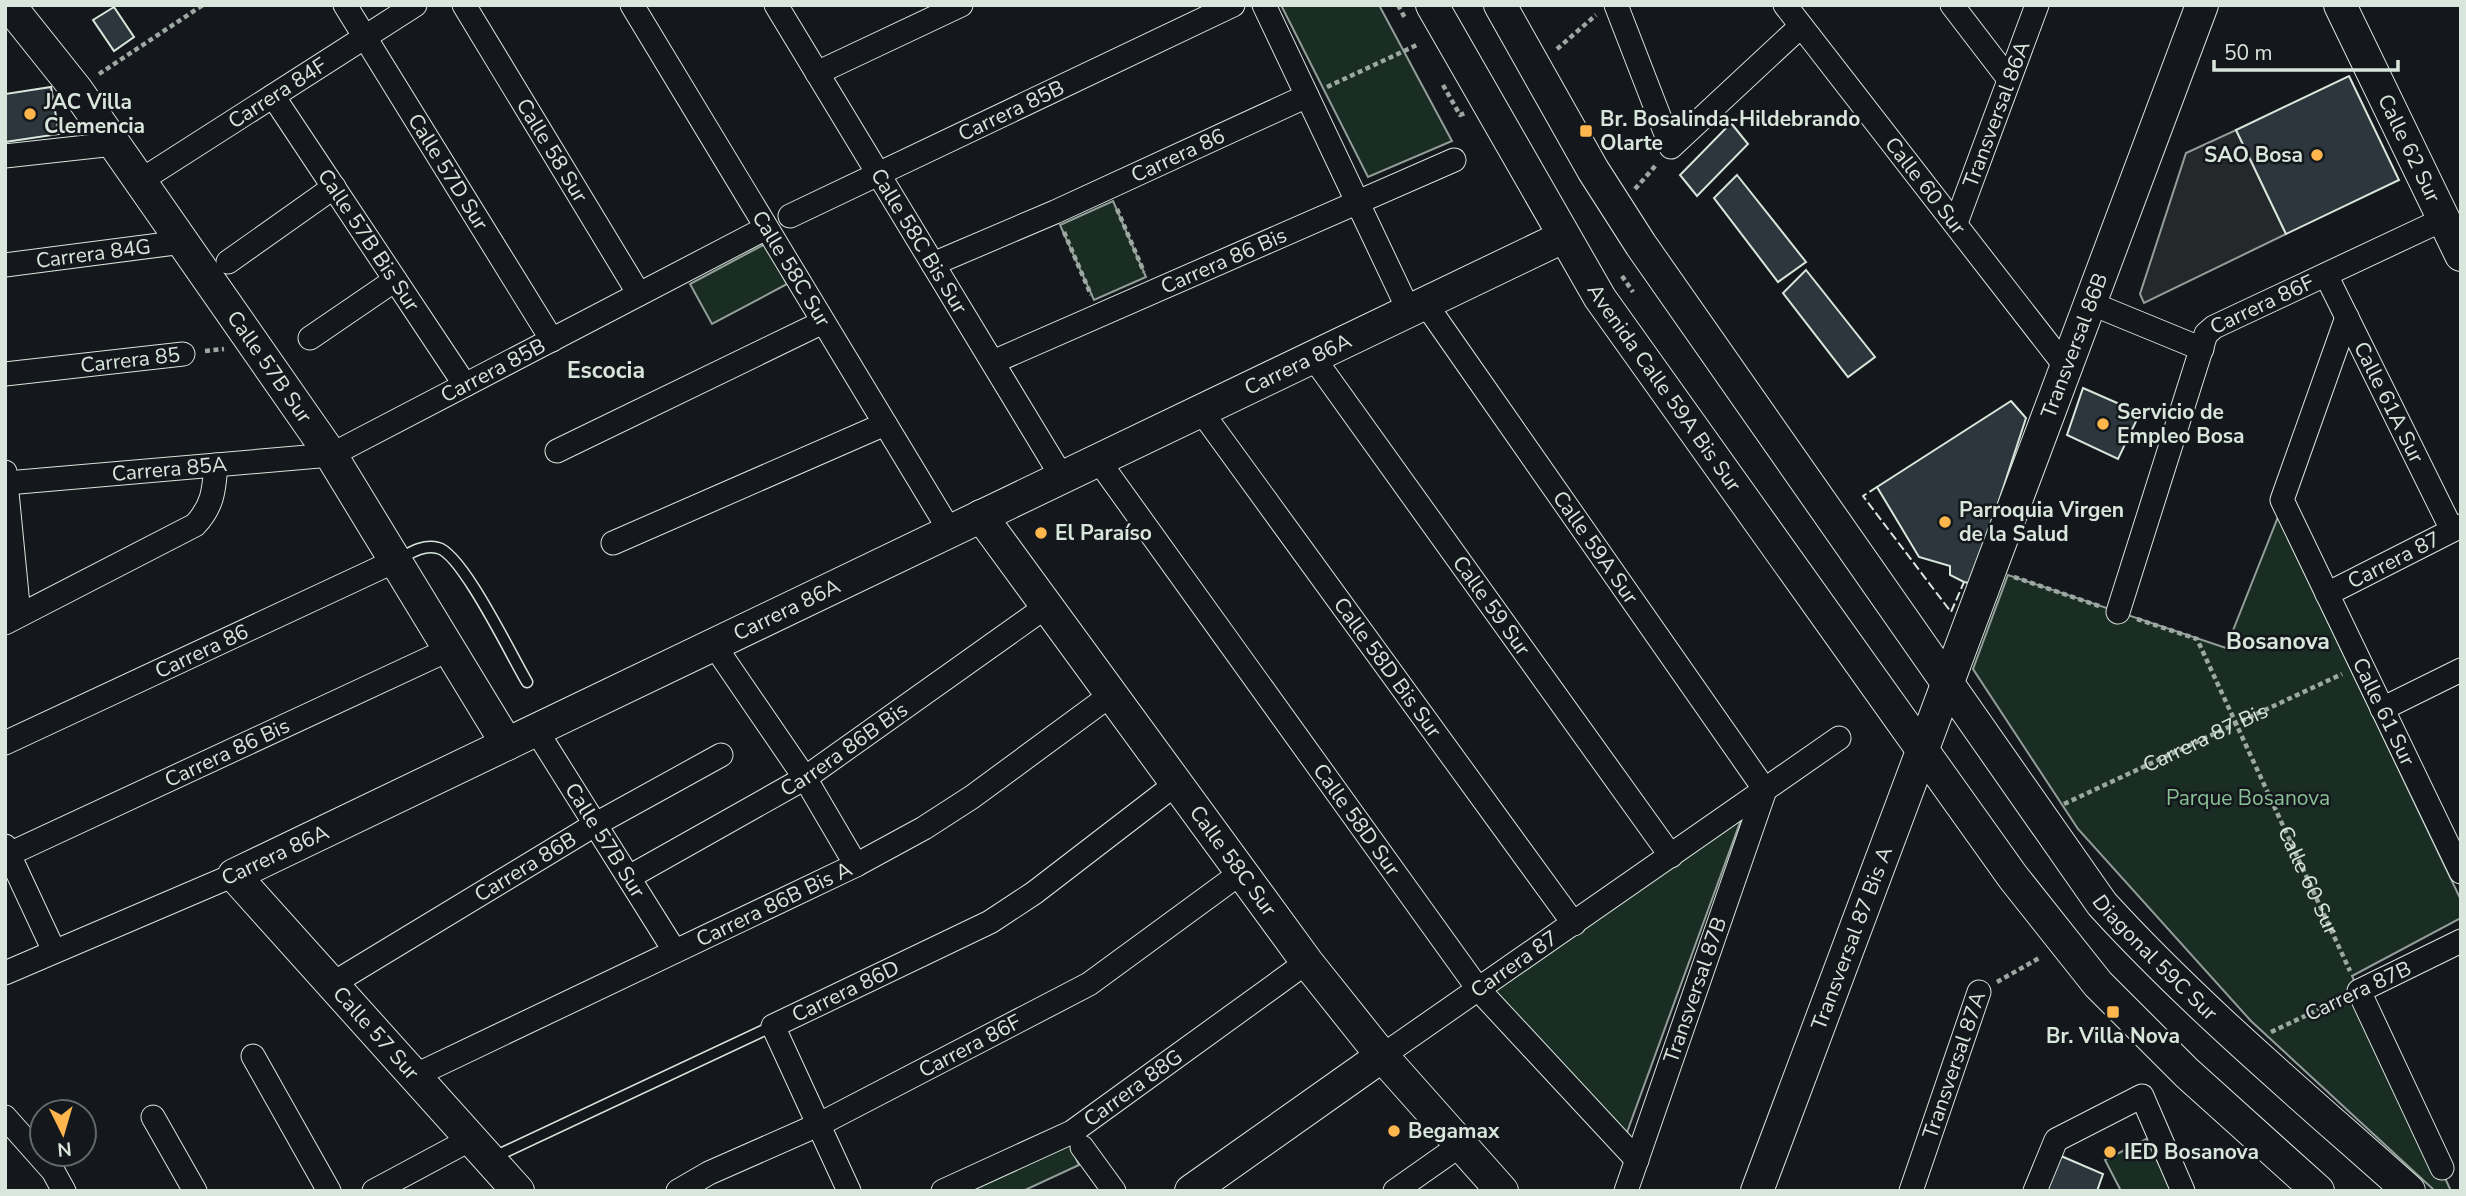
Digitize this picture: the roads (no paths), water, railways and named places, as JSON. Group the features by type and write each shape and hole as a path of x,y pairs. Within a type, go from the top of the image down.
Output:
{"street":[{"name":"Calle 57B Sur","path":"9,5 76,89 331,455 507,744"},
{"name":"Calle 57D Sur","path":"345,5 552,340"},
{"name":"Carrera 84F","path":"140,181 415,5"},
{"name":"Calle 58 Sur","path":"464,5 639,294"},
{"name":"Calle 58C Sur","path":"632,5 950,531"},
{"name":"Calle 58C Bis Sur","path":"776,5 1062,477"},
{"path":"817,73 961,5"},
{"name":"Carrera 85B","path":"790,216 1233,5"},
{"name":"Calle 59A Sur","path":"1264,5 1357,202 1417,307 1765,790"},
{"name":"Avenida Calle 59A Bis Sur","path":"1432,5 1563,237 1641,356 1924,751"},
{"path":"1500,5 1615,206 1947,686"},
{"name":"Calle 60 Sur","path":"1785,5 2066,368"},
{"path":"1952,5 2008,78"},
{"name":"Transversal 86A","path":"1956,223 2037,5"},
{"name":"Transversal 86B","path":"1947,686 2202,5"},
{"name":"Calle 62 Sur","path":"2340,5 2461,255"},
{"path":"1606,10 1671,147 1801,26"},
{"name":"Calle 57B Bis Sur","path":"273,96 465,385"},
{"name":"Carrera 86","path":"933,264 1055,212 1307,96"},
{"path":"5,156 114,144"},
{"name":"Carrera 86 Bis","path":"993,362 1454,160"},
{"path":"228,262 334,187"},
{"name":"Carrera 86F","path":"2090,303 2202,349 2206,334 2214,327 2444,219"},
{"name":"Carrera 85B","path":"331,455 766,228"},
{"name":"Carrera 86A","path":"5,973 234,875 1563,237"},
{"name":"Carrera 84G","path":"5,265 183,242"},
{"name":"Calle 61A Sur","path":"2326,275 2456,528"},
{"path":"310,338 395,280"},
{"name":"Calle 61 Sur","path":"2347,317 2282,500 2461,872"},
{"path":"557,451 824,322"},
{"path":"2118,612 2202,349"},
{"name":"Carrera 85","path":"5,374 183,354"},
{"name":"Calle 59 Sur","path":"1313,357 1671,856"},
{"name":"Calle 58D Bis Sur","path":"1201,411 1574,924"},
{"path":"613,543 885,424"},
{"name":"Carrera 85A","path":"6,477 216,465 331,455"},
{"name":"Calle 58D Sur","path":"1098,460 1479,990 1637,1160"},
{"path":"6,477 12,619 195,525 207,513 214,497 216,465"},
{"name":"Calle 58C Sur","path":"981,516 1307,962 1382,1056 1459,1146 1502,1191"},
{"name":"Carrera 87","path":"2327,594 2456,528"},
{"name":"Carrera 86","path":"5,743 397,560"},
{"name":"Carrera 86B Bis","path":"631,876 805,778 1047,606"},
{"path":"714,645 805,778 856,865"},
{"name":"Carrera 86 Bis","path":"7,852 450,649"},
{"path":"2382,709 2461,670"},
{"name":"Transversal 87 Bis A","path":"1757,1191 1947,686"},
{"name":"Diagonal 59C Sur","path":"1947,686 2078,873 2121,925 2245,1044 2409,1191"},
{"name":"Carrera 86B Bis A","path":"414,1076 856,865 924,828 972,797 1112,694"},
{"name":"Calle 57B Sur","path":"536,730 631,876 674,950"},
{"name":"Carrera 87","path":"1191,1191 1839,738"},
{"path":"1924,751 2064,945 2098,984 2292,1178 2318,1191"},
{"name":"Carrera 86B","path":"332,984 596,824 721,755"},
{"name":"Carrera 86D","path":"772,1026 990,922 1034,893 1177,783"},
{"name":"Transversal 87B","path":"1626,1191 1765,790"},
{"path":"7,852 54,951"},
{"name":"Carrera 86F","path":"678,1191 713,1182 1090,984 1242,872"},
{"name":"Calle 57 Sur","path":"234,875 518,1191"},
{"name":"Carrera 87B","path":"2442,1168 2359,991 2461,941"},
{"name":"Carrera 88G","path":"943,1191 1072,1132 1307,962"},
{"name":"Transversal 87A","path":"1911,1191 1979,992"},
{"path":"772,1026 849,1191"},
{"path":"253,1056 329,1191"},
{"path":"2035,1191 2056,1140 2142,1096 2183,1191"},
{"path":"5,1117 53,1171 64,1191"},
{"path":"153,1117 195,1191"},
{"path":"1395,1191 1459,1146"},
{"path":"1082,1147 1114,1191"},
{"path":"374,1191 480,1149"}],"lane":[{"path":"397,560 427,546 441,548 452,556 468,577 527,682"},
{"name":"Carrera 86D","path":"480,1149 772,1026"}],"place":[{"name":"JAC Villa Clemencia","path":"30,114"},
{"name":"Br. Bosalinda-Hildebrando Olarte","path":"1586,131"},
{"name":"SAO Bosa","path":"2317,155"},
{"name":"Servicio de Empleo Bosa","path":"2103,424"},
{"name":"Parroquia Virgen de la Salud","path":"1945,522"},
{"name":"El Paraíso","path":"1041,533"},
{"name":"Br. Villa Nova","path":"2113,1012"},
{"name":"Begamax","path":"1394,1131"},
{"name":"IED Bosanova","path":"2110,1152"}],"district":[{"name":"Escocia","path":"606,370"},
{"name":"Bosanova","path":"2278,641"}],"park label":[{"name":"Parque Bosanova","path":"2248,798"}]}
